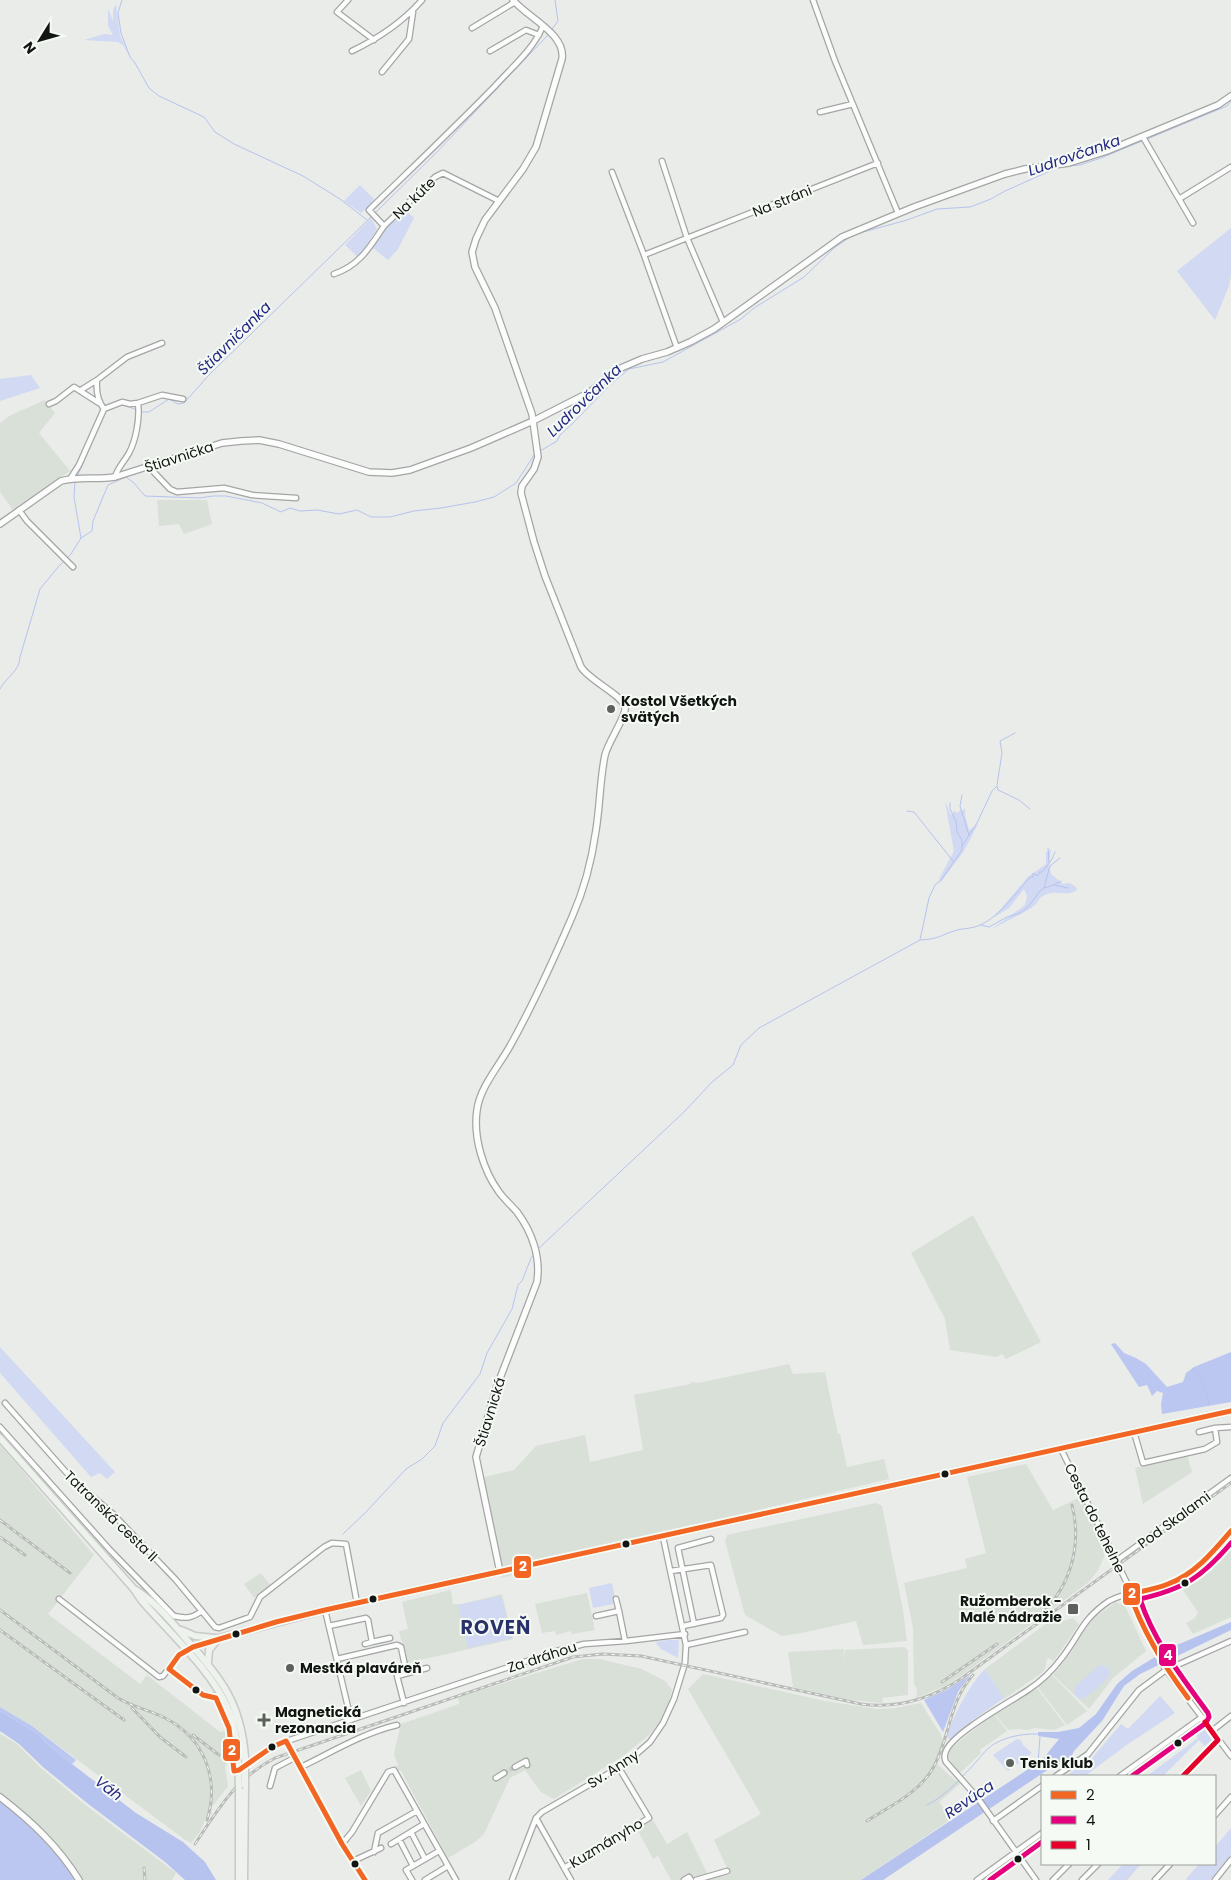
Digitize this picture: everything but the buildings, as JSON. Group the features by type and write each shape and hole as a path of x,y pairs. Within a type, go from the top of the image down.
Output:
{"main road":[{"path":"186,1650 219,1638 325,1610 1231,1411"},
{"path":"0,1438 186,1650 213,1682 226,1704 242,1757 245,1785 244,1880"},
{"path":"133,1588 148,1598 208,1664 221,1680 236,1709 243,1736 239,1789 239,1880"},
{"path":"176,1628 193,1635 219,1638"},
{"path":"208,1664 209,1652 219,1638"}],"street":[{"path":"348,0 337,12 374,40"},
{"path":"352,51 374,40 398,24 422,0"},
{"path":"812,0 898,213"},
{"path":"472,28 514,1 561,45 563,55 539,139 527,163 478,234 473,247 473,259 495,308 528,399 533,422"},
{"path":"382,72 408,39 413,10"},
{"path":"490,51 526,30 539,35"},
{"name":"Na kúte","path":"384,226 369,210 521,58 539,35 547,30"},
{"name":"Štiavnička","path":"71,478 102,479 115,477 222,443 259,440 280,444 369,472 392,473 410,470 533,422 590,392 621,368 677,348 723,322 842,237 898,213 1005,174 1081,160 1143,137 1218,105 1231,96"},
{"path":"820,112 853,104"},
{"path":"1143,137 1193,223"},
{"path":"662,161 687,238 723,322"},
{"name":"Na stráni","path":"644,255 878,163"},
{"path":"1179,199 1231,167"},
{"path":"612,172 677,348"},
{"name":"Na kúte","path":"334,274 356,263 364,256 384,226 439,174 446,174 499,201"},
{"path":"81,390 127,357 162,343"},
{"path":"97,380 96,391 99,403"},
{"path":"49,404 74,387 81,390 104,408"},
{"path":"0,524 57,483 71,478 104,408 122,402 138,403 162,395 183,399"},
{"path":"115,477 117,468 132,446 139,411 138,403"},
{"name":"Štiavnická","path":"500,1572 476,1457 497,1386 537,1282 539,1269 538,1256 530,1233 517,1212 499,1192 490,1178 479,1144 477,1109 485,1088 517,1033 573,914 585,879 596,830 606,749 611,737 624,717 625,710 620,699 590,678 581,667 539,559 521,495 522,486 535,466 538,451 533,422"},
{"path":"148,467 170,489 177,492 224,488 252,495 296,498"},
{"path":"18,510 74,566"},
{"name":"Tatranská cesta II","path":"5,1403 73,1480 113,1514 176,1580 217,1628 247,1619 252,1615 260,1597 324,1547 332,1543 346,1544 357,1603"},
{"path":"0,1427 98,1536 174,1616 187,1619 194,1617 202,1611"},
{"path":"1198,1432 1231,1427"},
{"path":"1134,1432 1143,1463 1205,1450 1217,1442 1215,1428"},
{"name":"Cesta do tehelne","path":"1061,1448 1116,1561 1155,1650 1165,1668 1231,1756"},
{"name":"Pod Skalami","path":"1116,1561 1231,1478"},
{"path":"1036,1880 979,1800 945,1759 945,1753 949,1746 991,1712 1028,1690 1052,1670 1092,1614 1111,1600 1164,1585 1187,1574 1207,1558 1231,1531"},
{"name":"Sv. Anny","path":"536,1818 542,1812 635,1757 650,1742 663,1723 674,1699 684,1667 686,1645 663,1536"},
{"path":"694,1624 678,1548 711,1539"},
{"path":"671,1571 691,1570 711,1565 723,1615 720,1618 683,1626"},
{"path":"59,1599 159,1677 163,1676 186,1650"},
{"path":"616,1599 625,1641"},
{"path":"325,1610 351,1720"},
{"path":"596,1616 619,1611"},
{"path":"329,1626 366,1618 372,1642"},
{"path":"686,1645 745,1632"},
{"name":"Za dráhou","path":"169,1669 204,1695 216,1698 227,1722 234,1771 239,1770 272,1747 286,1740 577,1645 685,1634"},
{"path":"366,1644 390,1638"},
{"path":"1057,1775 1088,1754 1139,1690 1165,1668 1231,1641"},
{"path":"337,1659 397,1645 401,1647 405,1666"},
{"path":"404,1703 397,1676 427,1668"},
{"path":"1212,1731 1231,1716"},
{"path":"1121,1775 1202,1717"},
{"path":"301,1767 363,1736 397,1725"},
{"path":"286,1740 342,1844 365,1880"},
{"path":"1184,1775 1218,1740"},
{"path":"270,1786 276,1768 296,1757"},
{"path":"515,1767 526,1761 527,1765"},
{"name":"Kuzmányho","path":"564,1868 648,1818 619,1768"},
{"path":"342,1844 352,1832 392,1769 397,1774 456,1880"},
{"path":"496,1778 504,1773"},
{"path":"993,1820 1041,1787"},
{"path":"0,1797 51,1841 79,1880"},
{"path":"1216,1814 1231,1797"},
{"path":"374,1852 378,1833 417,1811"},
{"path":"536,1818 571,1880"},
{"path":"512,1880 536,1818"},
{"path":"391,1844 424,1824"},
{"path":"411,1832 425,1859"},
{"path":"977,1880 1041,1834"},
{"path":"399,1839 413,1866"},
{"path":"353,1861 381,1848"},
{"path":"412,1880 406,1870 439,1851"},
{"path":"1215,1880 1231,1860"},
{"path":"1053,1880 1068,1865"},
{"path":"1082,1880 1097,1865"},
{"path":"1155,1880 1169,1865"},
{"path":"425,1880 448,1866"},
{"path":"696,1880 727,1871"},
{"path":"684,1880 689,1877 691,1880"}],"shaded area":[{"path":"116,4 120,35 130,57 123,45 118,42 84,40 104,34 113,35 108,26 108,9 113,21 113,10"},
{"path":"360,185 375,200 361,213 344,201"},
{"path":"404,209 414,218 398,249 388,260 373,248 384,229"},
{"path":"371,218 377,229 359,258 345,245"},
{"path":"1231,228 1231,274 1229,286 1215,320 1177,271"},
{"path":"31,375 40,388 0,401 0,379"},
{"path":"45,400 55,413 39,433 70,471 13,510 0,492 0,423 9,416"},
{"path":"157,500 207,500 212,524 184,534 179,524 159,526"},
{"path":"945,802 951,815 954,811 958,813 961,809 962,811 965,808 969,830 978,824 964,851 940,883 940,879 938,881 954,851"},
{"path":"1051,849 1049,866 1051,874 1063,884 1070,883 1077,890 1068,893 1047,894 1040,898 1032,908 990,930 1025,905 1027,896 1024,889 1009,908 993,918 1028,877 1046,864 1046,853"},
{"path":"973,1215 1041,1342 1006,1359 1002,1354 997,1357 950,1350 945,1319 911,1253"},
{"path":"1115,1343 1124,1353 1146,1364 1167,1387 1183,1382 1186,1373 1194,1367 1231,1352 1231,1402 1162,1414 1163,1393 1157,1391 1152,1396 1147,1385 1139,1387 1111,1344"},
{"path":"0,1347 115,1472 107,1479 100,1473 91,1477 0,1373"},
{"path":"789,1364 793,1374 825,1372 847,1467 884,1459 889,1479 652,1535 502,1578 476,1479 514,1470 536,1446 585,1435 590,1462 643,1450 634,1395 690,1384 691,1382 698,1383"},
{"path":"0,1445 94,1555 48,1614 140,1684 147,1675 220,1732 227,1731 230,1754 225,1767 228,1786 212,1807 211,1815 207,1814 200,1832 191,1843 32,1726 0,1707"},
{"path":"1187,1455 1192,1472 1143,1504 1135,1468"},
{"path":"1026,1464 1053,1510 1081,1497 1103,1543 1104,1557 1098,1570 1089,1582 962,1675 945,1686 916,1698 913,1628 904,1583 967,1568 965,1559 986,1553 967,1477"},
{"path":"876,1503 882,1506 903,1610 907,1641 863,1645 856,1621 782,1636 745,1615 725,1541 727,1535"},
{"path":"1227,1544 1231,1548 1231,1617 1193,1634 1186,1623 1195,1618 1198,1612 1181,1587"},
{"path":"261,1573 271,1586 254,1598 244,1584"},
{"path":"612,1583 615,1598 612,1599 613,1604 593,1608 589,1588"},
{"path":"451,1590 453,1604 461,1604 502,1594 513,1639 407,1663 399,1631 408,1629 402,1602"},
{"path":"587,1593 595,1630 572,1634 571,1631 556,1635 555,1631 542,1633 535,1604"},
{"path":"501,1596 512,1638 468,1648 458,1605"},
{"path":"1116,1602 1125,1606 1146,1651 1113,1678 1089,1709 1053,1675 1070,1654 1088,1624"},
{"path":"1055,1617 1063,1621 1073,1618 1079,1624 1054,1661 1048,1658 1043,1672 1004,1699 985,1669"},
{"path":"1231,1622 1231,1630 1140,1674 1124,1686 1102,1721 1074,1751 1069,1762 1052,1767 883,1880 861,1880 1042,1760 1059,1739 1038,1736 1038,1732 1058,1732 1079,1728 1096,1714 1117,1684 1132,1671 1170,1648"},
{"path":"679,1640 678,1658 661,1649 655,1642"},
{"path":"904,1647 908,1650 908,1695 882,1698 883,1703 851,1700 793,1687 788,1652 844,1649 843,1663 845,1650"},
{"path":"583,1659 599,1659 642,1669 665,1681 672,1690 669,1703 660,1722 649,1735 623,1756 554,1799 541,1792 525,1770 510,1778 484,1834 475,1842 448,1858 401,1771 396,1766 398,1765 394,1755 401,1724 459,1704 458,1697"},
{"path":"1102,1665 1109,1669 1110,1674 1107,1679 1089,1695 1081,1699 1077,1698 1074,1693 1076,1686 1098,1666"},
{"path":"985,1669 1004,1698 973,1720 950,1740 946,1735 958,1709 973,1684"},
{"path":"703,1674 825,1701 877,1709 921,1703 941,1735 944,1747 937,1764 956,1781 958,1778 962,1782 939,1802 951,1819 861,1880 705,1880 730,1874 714,1840 761,1814 688,1689"},
{"path":"1051,1674 1087,1711 1067,1725 1037,1686"},
{"path":"970,1675 958,1692 943,1732 924,1700 948,1689"},
{"path":"1037,1688 1065,1725 1054,1730 1035,1728 1008,1730 995,1714"},
{"path":"1160,1696 1175,1713 1128,1744 1086,1775 1067,1775 1093,1757 1121,1724 1128,1729"},
{"path":"0,1707 32,1726 76,1760 72,1764 38,1734 0,1711"},
{"path":"0,1711 38,1734 72,1764 136,1813 183,1842 205,1862 216,1880 185,1880 165,1862 43,1767 19,1744 0,1731"},
{"path":"994,1714 1007,1731 980,1750 981,1753 959,1774 947,1756 948,1750"},
{"path":"1201,1724 1212,1740 1205,1746 1199,1740 1164,1775 1148,1775 1198,1738 1193,1730"},
{"path":"0,1734 17,1744 41,1768 84,1804 176,1873 172,1880 72,1880 0,1801"},
{"name":"Tenis klub","path":"1017,1739 1021,1740 1023,1745 1032,1753 1008,1771 993,1755"},
{"path":"361,1770 371,1791 361,1806 345,1778"},
{"path":"0,1798 30,1822 62,1860 74,1880 0,1880"},
{"path":"653,1820 667,1844 687,1832 708,1875 699,1878 692,1877 691,1875 680,1880 671,1880 658,1856 653,1859 637,1829"},
{"path":"1231,1828 1231,1855 1210,1880 1187,1880 1198,1865 1216,1865 1216,1846"},
{"path":"1122,1865 1140,1865 1127,1880 1108,1880"}],"waterway":[{"path":"122,0 118,13 121,33 130,57 149,88 159,96 204,117 215,132 234,144 303,176 340,199 367,220"},
{"name":"Štiavničanka","path":"552,29 558,21 555,0"},
{"name":"Štiavničanka","path":"375,213 435,154 548,35"},
{"name":"Ludrovčanka","path":"856,234 907,220 937,209 970,207 1059,167 1080,165 1101,158 1227,106 1231,101"},
{"name":"Štiavničanka","path":"141,412 149,412 169,399 178,404 184,403 209,375 372,216"},
{"name":"Ludrovčanka","path":"540,451 557,441 560,435 612,383 629,369 663,362 741,319 754,308 804,277 834,248 850,237"},
{"name":"Štiavničanka","path":"120,405 137,410"},
{"name":"Štiavničanka","path":"77,477 96,433"},
{"name":"Ludrovčanka","path":"81,538 92,531 93,521 108,485 126,477 145,496 200,498 226,496 262,503 281,512 290,508 300,511 317,510 339,514 357,510 371,517 390,517 494,497 516,483 536,452"},
{"name":"Štiavničanka","path":"0,689 18,666 40,589 71,554 81,538 74,497 75,481"},
{"path":"997,785 1002,753 1000,741 1015,733"},
{"path":"538,1249 685,1111 712,1082 733,1065 741,1045 759,1028 920,940 929,898 935,885 942,879 962,850 962,846 977,823 992,791 997,786 998,790 1019,800 1030,809"},
{"path":"962,795 960,806 969,835"},
{"path":"950,803 950,809 956,821 957,832 962,840 962,846"},
{"path":"907,811 914,812 953,861"},
{"path":"1048,848 1049,862"},
{"path":"921,940 974,927 987,921 1007,904 1030,877 1033,877 1033,873 1037,876 1042,872 1051,861 1055,852"},
{"path":"981,925 989,927 1007,917 1020,913 1028,907 1044,888 1050,866 1060,858"},
{"path":"1055,884 1061,881"},
{"path":"1044,888 1054,885 1068,888"},
{"path":"343,1534 406,1469 422,1459 435,1446 443,1423 480,1374 487,1353 512,1309 518,1285 522,1281 534,1254"},
{"path":"1193,1369 1197,1372 1203,1383 1209,1405"},
{"name":"Revúca","path":"927,1805 953,1786 985,1751 993,1745 1011,1737 1037,1734"},
{"path":"1038,1763 1040,1737"}],"tunnel":[{"path":"504,1773 515,1767"}],"railway":[{"path":"195,1844 220,1807 238,1785 261,1766 275,1758 573,1657 603,1654 641,1656 861,1704 901,1704 926,1697 962,1678 1231,1483"},
{"path":"1041,1614 1060,1591 1072,1564 1076,1535 1072,1505"},
{"path":"0,1520 70,1573"},
{"path":"0,1537 25,1555"},
{"path":"0,1610 118,1698 165,1718 179,1726 190,1736 199,1748 210,1775 211,1804 207,1820"},
{"path":"0,1630 124,1720"},
{"path":"942,1682 997,1644"},
{"path":"867,1821 912,1792 927,1777 939,1756 959,1696 973,1675"},
{"path":"132,1708 160,1737 186,1757"},
{"path":"193,1735 219,1755"},
{"path":"144,1868 145,1880"}],"transit line":[{"name":"2","path":"365,1880 342,1844 286,1741 272,1747 239,1770 234,1771 229,1728 216,1698 203,1695 169,1669 179,1655 193,1647 276,1622 325,1610 1231,1411"},
{"name":"2","path":"1188,1698 1155,1648 1141,1622 1130,1594 1163,1586 1178,1580 1203,1562 1231,1531"},
{"name":"4","path":"1133,1775 1206,1723 1209,1717 1161,1644 1140,1599 1169,1591 1191,1580 1211,1565 1231,1543"},
{"name":"1","path":"1184,1775 1218,1740 1205,1722"},
{"name":"4","path":"990,1880 1041,1843"}],"place":[{"name":"Kostol Všetkých svätých","path":"611,709"},
{"name":"Ružomberok - Malé nádražie","path":"1073,1609"},
{"name":"Mestká plaváreň","path":"290,1668"},
{"name":"Magnetická rezonancia","path":"264,1720"},
{"name":"Tenis klub","path":"1010,1763"}],"district":[{"name":"ROVEŇ","path":"496,1627"}],"water label":[{"name":"Váh","path":"109,1788"}]}
